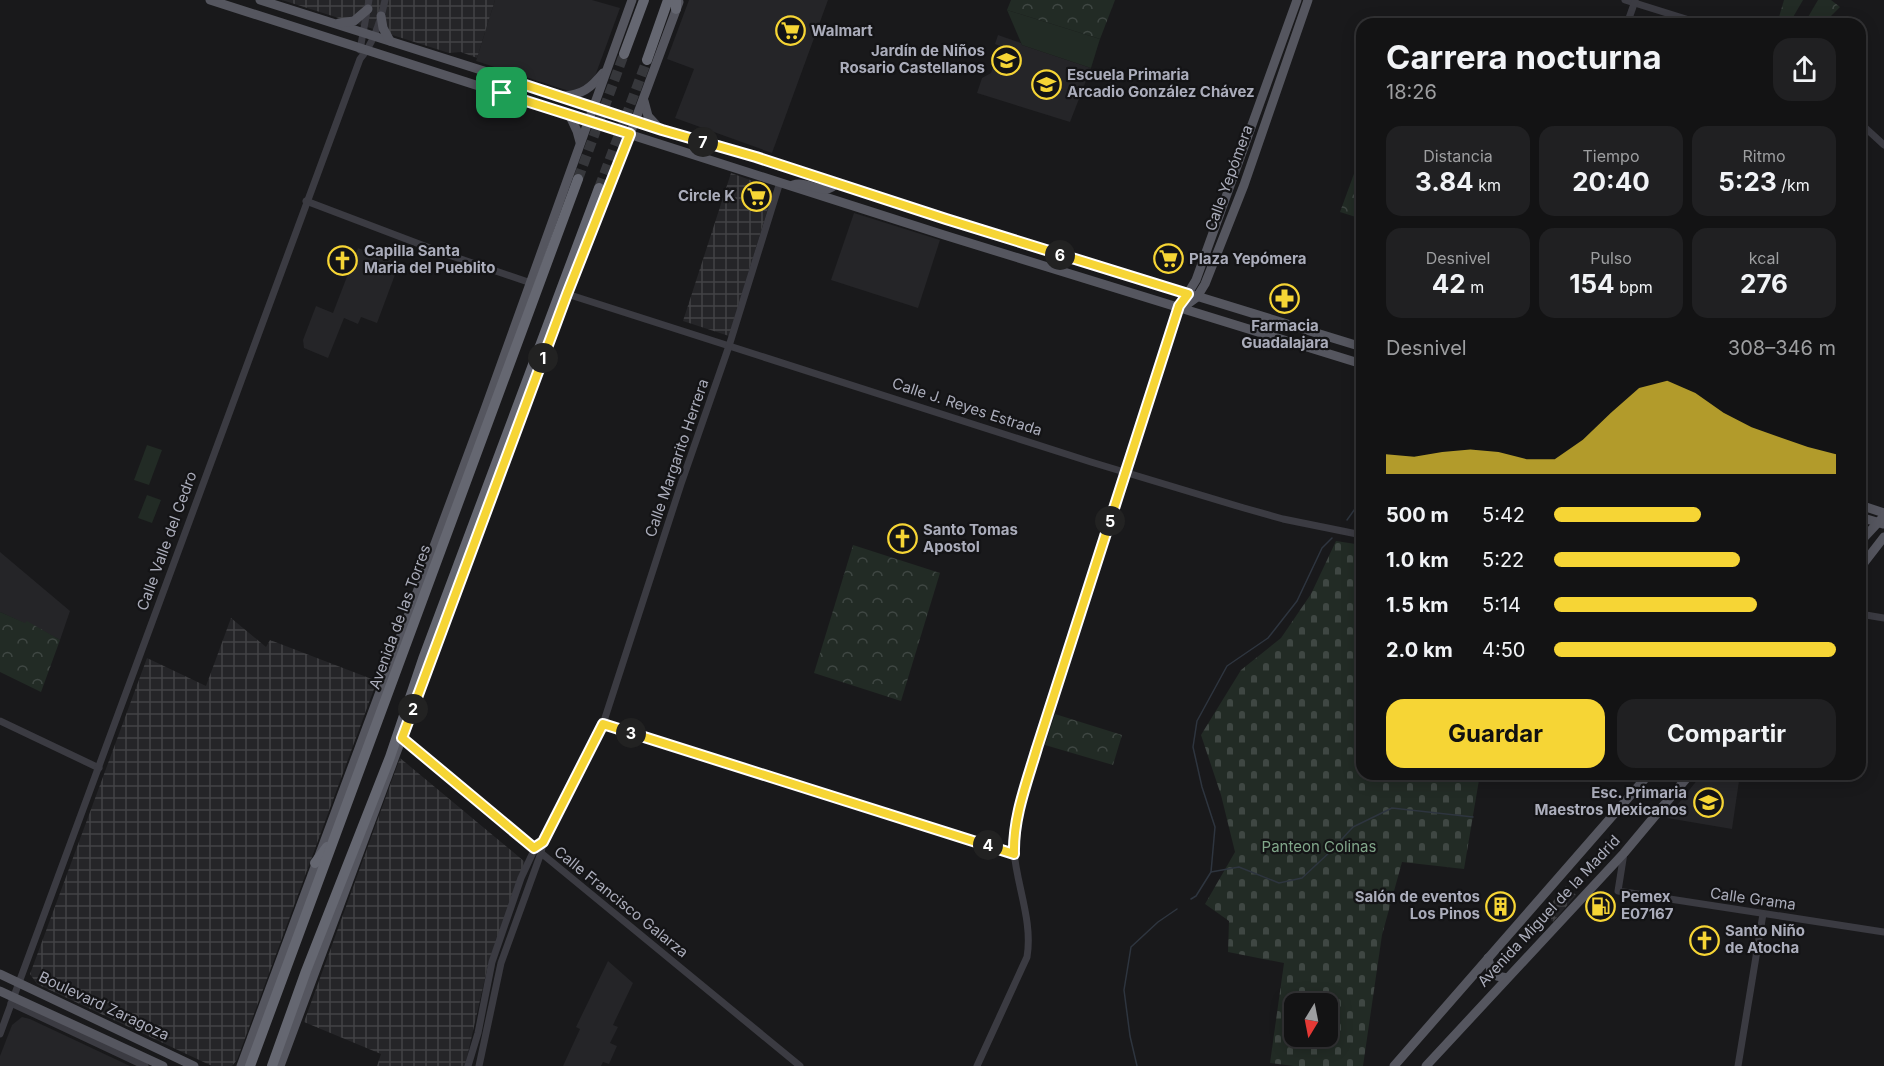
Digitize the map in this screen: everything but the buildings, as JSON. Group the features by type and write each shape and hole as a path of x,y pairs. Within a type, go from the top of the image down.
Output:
{"highway":[{"path":"624,54 644,0"},
{"path":"647,60 668,0"},
{"name":"Avenida de las Torres","path":"250,1066 578,180"},
{"path":"276,1063 306,971 400,737 423,659 599,188"},
{"path":"543,334 565,299"},
{"path":"502,386 503,359"},
{"path":"450,525 454,539 463,541 468,538"},
{"path":"432,574 442,573 449,590"},
{"path":"315,863 334,837"}],"main road":[{"path":"210,0 1180,309 1208,315 1356,362"},
{"path":"260,0 598,110 756,157 1356,345"},
{"name":"Avenida de las Torres","path":"240,1066 531,283 588,121 598,110 608,66 632,0"},
{"name":"Calle Yepómera","path":"1193,295 1196,280 1297,0"},
{"name":"Calle Yepómera","path":"1193,295 1205,284 1244,185 1308,0"},
{"path":"276,1063 394,761 400,737 565,299 635,121 677,3"},
{"path":"336,24 354,21 369,4"},
{"path":"383,8 383,28 390,41"},
{"path":"435,72 448,60"},
{"path":"556,96 571,96 589,89 608,66"},
{"path":"482,87 505,88 513,81"},
{"path":"644,95 645,111 662,130"},
{"path":"569,114 577,131 580,145"},
{"path":"622,154 633,145 646,139"},
{"path":"749,172 756,157"},
{"path":"791,186 803,184 827,190 836,183"},
{"path":"1180,309 1193,295"},
{"path":"1193,295 1208,315"},
{"path":"1866,507 1883,519"},
{"path":"1866,517 1883,519"},
{"path":"1866,536 1883,519"},
{"path":"1866,560 1884,537"},
{"name":"Avenida Miguel de la Madrid","path":"1394,1066 1644,780"},
{"name":"Avenida Miguel de la Madrid","path":"1426,1066 1624,853 1684,780"},
{"path":"1488,958 1491,971 1497,976 1507,978"},
{"name":"Boulevard Zaragoza","path":"0,974 194,1066"},
{"name":"Boulevard Zaragoza","path":"0,991 12,1000 121,1051 163,1066"}],"street":[{"path":"1625,0 1684,18"},
{"path":"1629,18 1635,2"},
{"path":"368,34 383,8 373,8 369,4"},
{"path":"368,34 369,4"},
{"name":"Calle Valle del Cedro","path":"0,1034 368,34"},
{"path":"1866,128 1884,145"},
{"name":"Calle Margarito Herrera","path":"543,842 603,724 681,484 729,346 780,182"},
{"path":"306,201 443,253 531,283"},
{"name":"Calle J. Reyes Estrada","path":"565,299 729,346 1125,472 1283,519 1356,534"},
{"path":"976,1066 1027,957 1029,945 1014,854 1018,816 1125,472 1180,309"},
{"path":"1866,615 1884,618"},
{"path":"0,721 99,768"},
{"path":"603,724 1014,854"},
{"name":"Calle Francisco Galarza","path":"400,737 800,1066"},
{"path":"468,1066 478,1033 492,962 534,848 543,842"},
{"path":"479,1066 501,963 543,842"},
{"name":"Calle Grama","path":"1624,853 1618,891 1884,932"},
{"path":"1738,1066 1763,914"},
{"path":"499,943 507,946"},
{"path":"121,1051 145,1066"}],"shaded area":[{"path":"282,0 495,0 477,58 461,52 449,53"},
{"path":"495,0 592,0 620,8 594,79 581,89 569,91 476,61"},
{"path":"689,0 828,0 772,153 675,118 694,69 667,59"},
{"name":"Escuela Primaria Arcadio González Chávez","path":"998,35 1091,68 1070,122 977,93 982,78 991,73 1000,46 995,44"},
{"path":"731,173 753,181 747,199 769,205 729,336 683,321"},
{"path":"854,213 940,240 918,308 831,280"},
{"path":"358,248 399,264 377,323 361,317 358,324 344,318 328,358 304,348 303,340 316,306 333,313"},
{"path":"0,552 70,611 60,640 27,622 26,624 0,612"},
{"path":"231,618 266,647 270,640 377,681 237,1060 232,1066 212,1066 37,984 30,974 147,658 206,686"},
{"path":"400,758 525,862 489,961 465,1066 377,1066 381,1054 304,1022"},
{"name":"Esc. Primaria Maestros Mexicanos","path":"1697,780 1739,780 1732,829 1667,818"},
{"path":"1566,886 1576,895 1553,922 1543,913"},
{"path":"608,961 633,983 613,1025 618,1027 610,1043 617,1046 609,1064 603,1062 601,1066 563,1066 580,1029 576,1027"},
{"path":"22,1017 130,1066 0,1066 0,1056 12,1025"}],"green space":[{"path":"1011,0 1115,0 1100,39 1007,10"},
{"path":"1784,0 1803,0 1792,18 1779,18"},
{"path":"1818,0 1831,0 1840,7 1829,18 1808,18"},
{"path":"1007,10 1100,39 1091,68 1022,45"},
{"path":"1356,168 1356,217 1340,212"},
{"path":"147,445 162,450 149,485 134,480"},
{"path":"147,495 161,500 152,523 138,518"},
{"name":"Panteon Colinas","path":"1336,541 1356,544 1356,780 1479,780 1464,869 1402,862 1382,935 1363,1066 1294,1066 1270,1063 1284,963 1228,952 1229,921 1205,904 1235,852 1221,795 1201,735 1241,670 1281,638 1311,594"},
{"path":"853,545 940,573 901,701 814,673"},
{"path":"0,612 25,623 27,621 60,640 41,692 0,672"},
{"path":"1055,714 1122,735 1113,765 1045,745"}],"waterway":[{"path":"1347,520 1356,507"},
{"path":"1191,899 1196,896 1211,872 1215,827 1202,787 1193,747 1197,721 1227,666 1268,638 1297,601 1322,548 1332,538"},
{"path":"1211,872 1239,867 1279,883 1302,878 1353,827 1392,808 1473,817"},
{"path":"1137,1066 1130,1036 1124,990 1131,947 1158,922 1177,909"}],"tunnel":[{"path":"578,179 624,54"},
{"path":"599,188 647,60"}],"place":[{"name":"Walmart","path":"790,31"},
{"name":"Jardín de Niños Rosario Castellanos","path":"1006,60"},
{"name":"Escuela Primaria Arcadio González Chávez","path":"1046,84"},
{"name":"Circle K","path":"756,196"},
{"name":"Plaza Yepómera","path":"1168,259"},
{"name":"Capilla Santa Maria del Pueblito","path":"343,260"},
{"name":"Farmacia Guadalajara","path":"1285,299"},
{"name":"Santo Tomas Apostol","path":"902,539"},
{"name":"Esc. Primaria Maestros Mexicanos","path":"1708,802"},
{"name":"Salón de eventos Los Pinos","path":"1501,906"},
{"name":"Pemex E07167","path":"1600,906"},
{"name":"Santo Niño de Atocha","path":"1704,940"}],"route":[{"path":"513,81 662,130 756,157 1188,294 1179,306 1037,748 1018,816 1014,854 603,724 543,842 534,848 402,738 567,294 630,134 502,93 482,87 500,89 510,85 513,81"}]}
